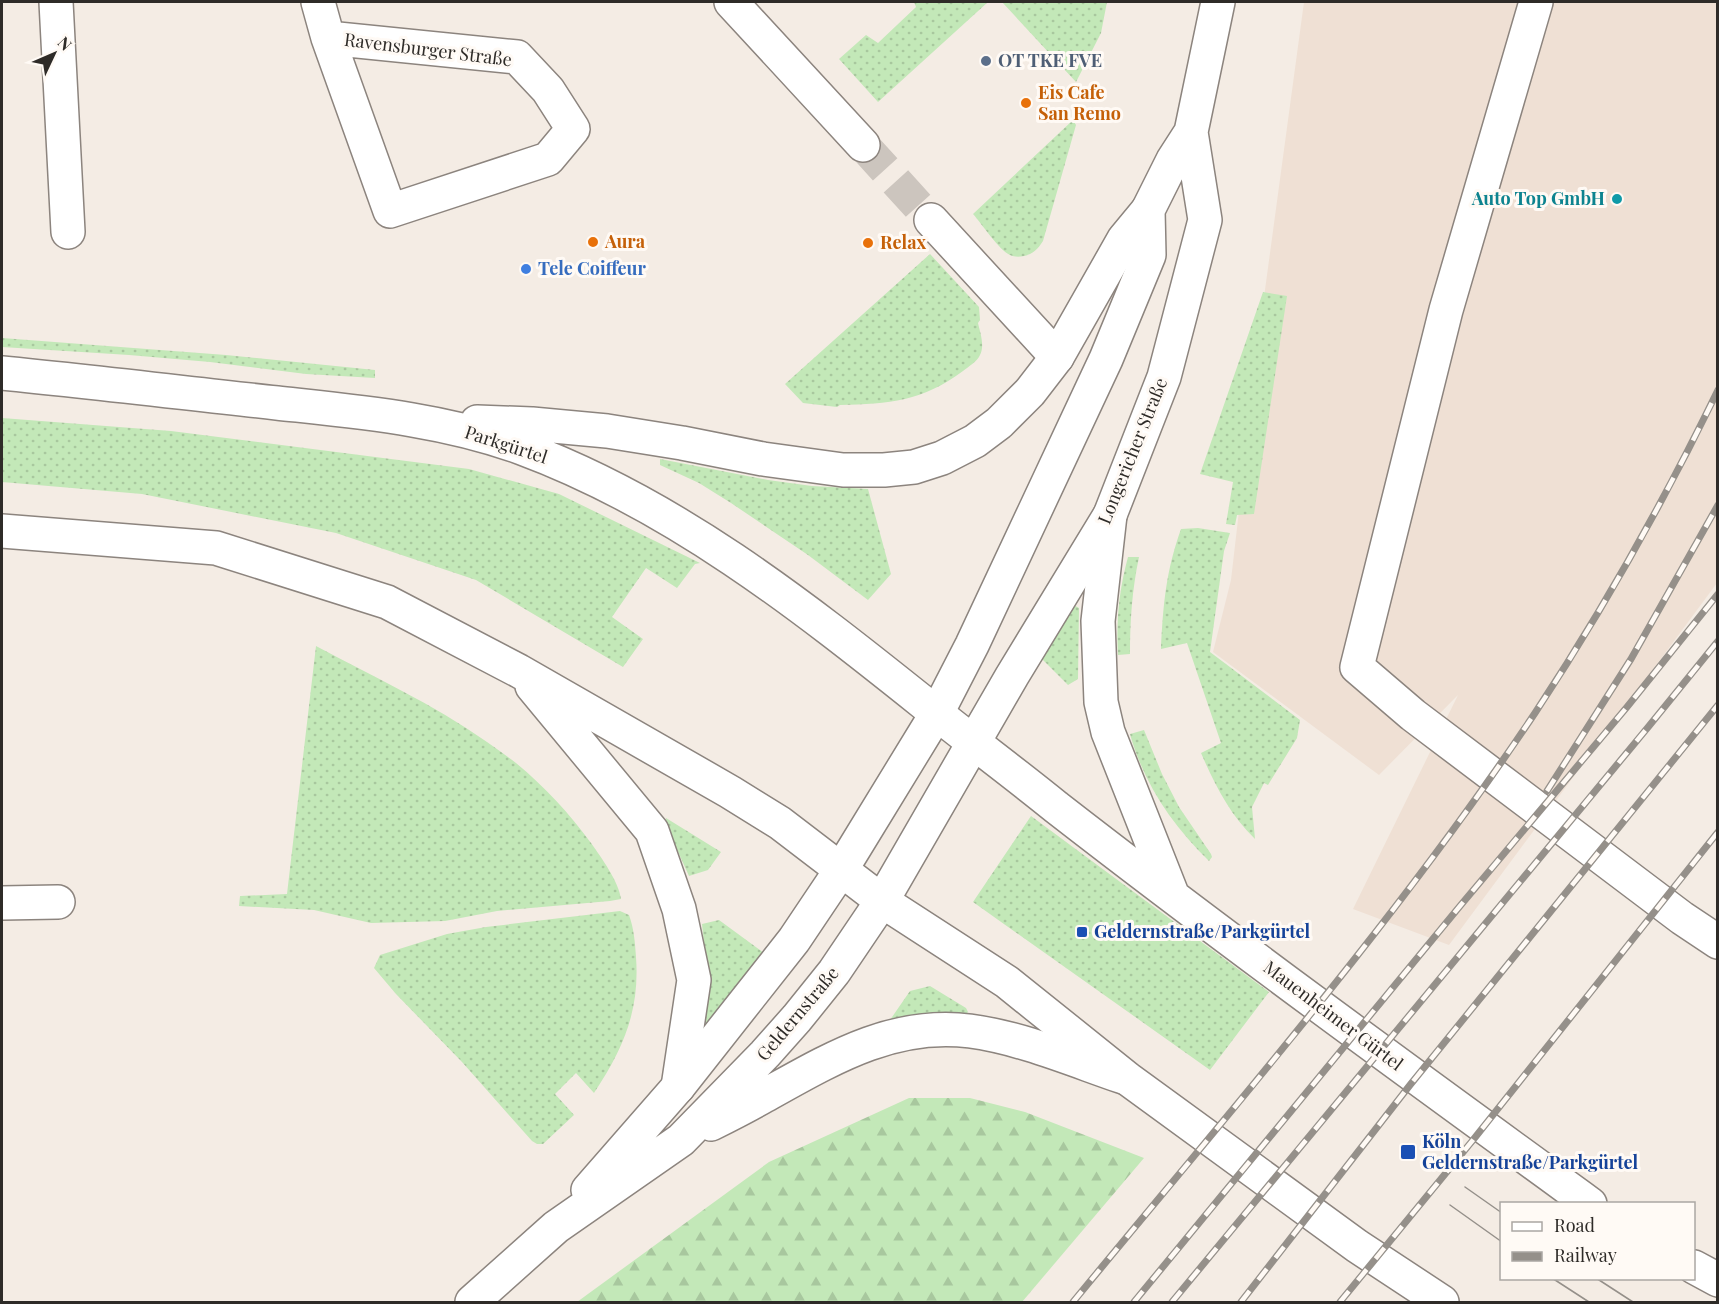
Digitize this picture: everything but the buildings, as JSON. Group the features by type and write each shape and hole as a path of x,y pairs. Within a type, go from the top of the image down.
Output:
{"main road":[{"path":"56,2 68,232"},
{"name":"Ravensburger Straße","path":"318,2 328,38 390,211 548,159 573,129 548,90 517,57 328,38"},
{"path":"731,2 855,137"},
{"name":"Longericher Straße","path":"974,742 1110,515 1164,377 1205,220 1191,132 1218,2"},
{"path":"1536,2 1446,310 1357,667 1413,715 1682,918 1718,942"},
{"name":"Longericher Straße","path":"937,713 972,645 1106,359 1149,255 1148,210 1173,160 1191,132"},
{"path":"429,421 532,424 608,431 763,459 843,470 884,470 914,466 942,458 975,441 999,423 1030,392 1057,357 1124,238 1148,210"},
{"path":"931,220 1057,357"},
{"name":"Parkgürtel","path":"2,373 429,421 518,447 596,478 702,538 830,629 937,713"},
{"path":"1110,515 1098,621 1101,702 1108,732 1172,895"},
{"path":"2,531 216,548 387,602 519,671 780,823 882,901 1007,982 1128,1079 1357,1246 1442,1302"},
{"path":"519,671 652,831 679,909 694,980 678,1087"},
{"name":"Mauenheimer Gürtel","path":"937,713 1322,1010 1589,1202"},
{"name":"Geldernstraße","path":"556,1227 678,1087 794,940 841,870 937,713"},
{"name":"Geldernstraße","path":"472,1302 556,1227 681,1140 724,1098 797,1018 834,972 882,901 974,742"},
{"path":"2,903 58,902"},
{"path":"681,1140 822,1063 875,1041 904,1033 933,1029 987,1034 1038,1048 1128,1079"},
{"path":"1695,1268 1718,1280"}],"shaded area":[{"path":"1304,2 1717,2 1717,583 1449,945 1353,909 1458,695 1379,775 1213,652 1231,580 1262,312"}],"green space":[{"path":"914,2 988,2 878,102 839,59 866,35 878,43 916,7"},
{"path":"1002,2 1107,2 1101,33 1076,82"},
{"path":"1073,120 1076,125 1043,241 1030,254 1018,257 1010,255 973,214"},
{"path":"930,254 979,307 980,320 978,323 982,347 977,360 934,389 905,399 837,407 803,403 785,384"},
{"path":"1263,292 1287,296 1254,514 1237,515 1235,525 1226,524 1233,482 1200,474"},
{"path":"2,338 226,355 375,370 375,378 306,374 129,355 2,347"},
{"path":"2,418 171,431 469,469 559,494 700,563 695,564 677,588 646,568 612,617 643,639 623,667 476,580 336,533 142,494 2,482"},
{"path":"660,459 768,480 812,486 868,489 891,574 868,600 808,555 731,503 699,483 660,465"},
{"path":"1198,528 1230,533 1224,551 1210,652 1300,720 1297,738 1268,785 1264,783 1252,807 1255,839 1224,799 1201,753 1221,743 1187,643 1161,649 1166,588 1176,544 1181,529"},
{"path":"1128,557 1139,557 1132,606 1130,654 1118,655 1119,606"},
{"path":"1070,603 1079,608 1078,679 1068,685 1042,659"},
{"path":"316,646 446,715 516,763 547,791 583,832 609,870 621,899 497,911 445,921 371,923 314,910 239,906 240,896 287,894"},
{"path":"1144,730 1162,774 1179,807 1211,854 1209,861 1171,818 1151,787 1130,734"},
{"path":"1031,816 1269,992 1210,1070 973,902"},
{"path":"666,818 721,852 708,870 689,876 665,823"},
{"path":"620,911 629,915 636,957 635,995 627,1029 613,1061 594,1093 576,1073 555,1094 574,1115 543,1144 532,1141 374,968 380,955 447,934"},
{"path":"719,920 764,953 706,1024 704,1023 707,972 702,924"},
{"path":"930,986 966,1008 968,1012 966,1014 929,1014 890,1020 910,991"},
{"path":"909,1098 970,1098 1025,1112 1144,1158 1022,1302 577,1302 769,1162"}],"tunnel":[{"path":"863,145 931,220"}],"tram line":[{"path":"1465,1187 1500,1212"},
{"path":"1450,1205 1500,1241"},
{"path":"1555,1280 1589,1302"},
{"path":"1599,1280 1633,1302"}],"railway":[{"path":"1073,1302 1311,1014 1482,790 1535,713 1609,595 1676,473 1718,390"},
{"path":"1547,791 1631,659 1718,505"},
{"path":"1134,1302 1718,594"},
{"path":"1172,1302 1718,641"},
{"path":"1241,1302 1410,1085 1718,705"},
{"path":"1340,1302 1473,1140 1718,832"}],"place":[{"name":"OT TKE FVE","path":"986,61"},
{"name":"Eis Cafe San Remo","path":"1026,103"},
{"name":"Auto Top GmbH","path":"1617,199"},
{"name":"Aura","path":"593,242"},
{"name":"Relax","path":"868,243"},
{"name":"Tele Coiffeur","path":"526,269"},
{"name":"Geldernstraße/Parkgürtel","path":"1082,932"},
{"name":"Köln Geldernstraße/Parkgürtel","path":"1408,1152"}]}
